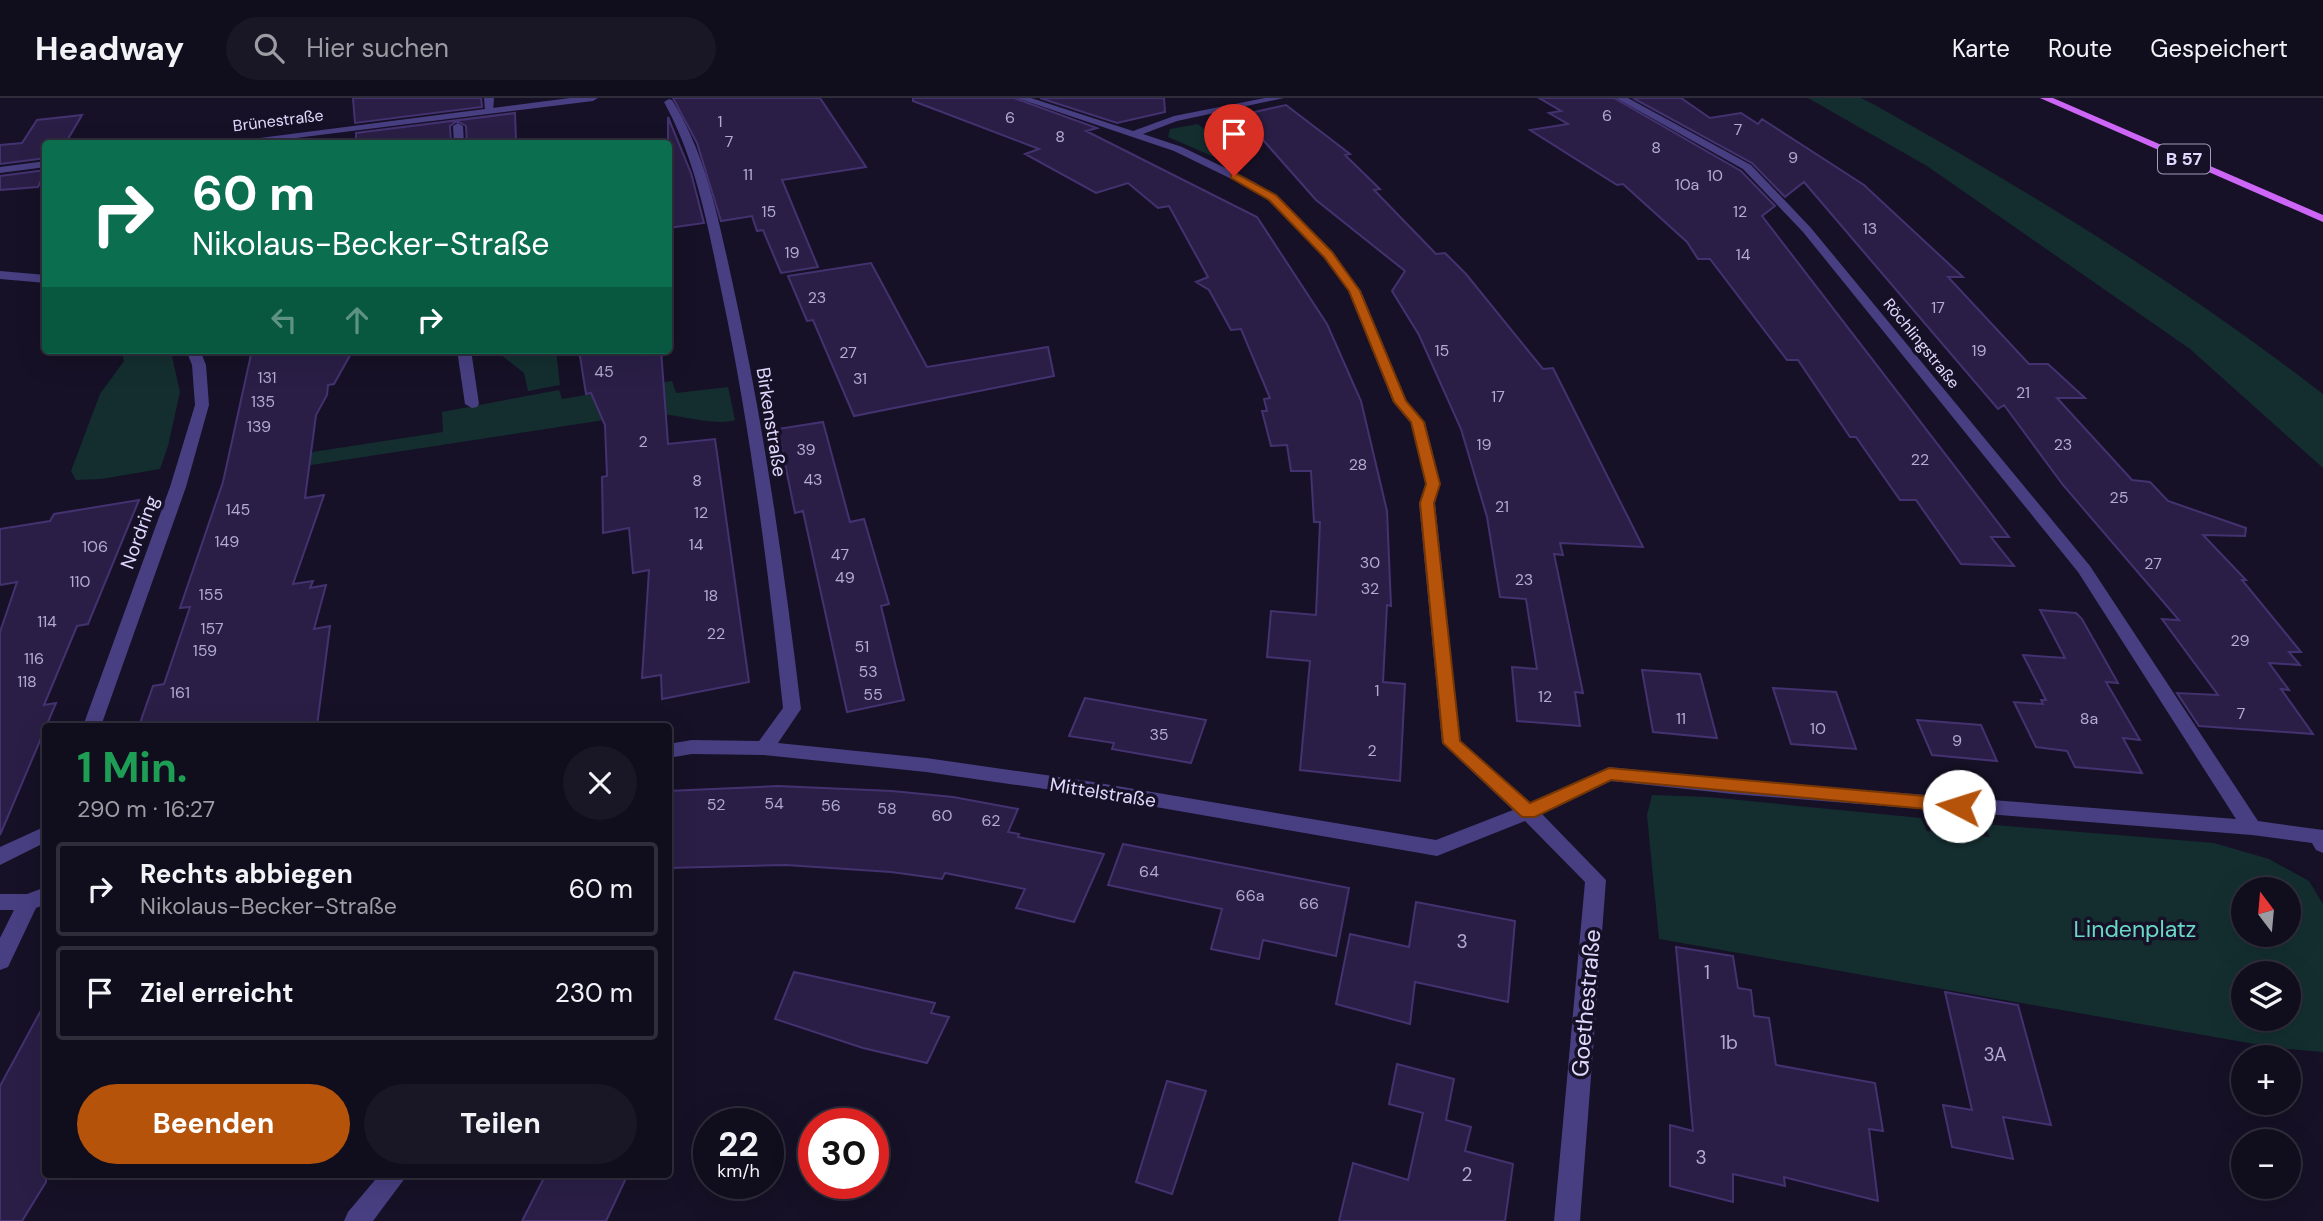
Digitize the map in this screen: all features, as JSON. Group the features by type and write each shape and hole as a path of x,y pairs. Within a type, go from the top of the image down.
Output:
{"main road":[{"name":"B 57","path":"2045,98 2323,219"}],"street":[{"path":"489,98 490,111"},
{"name":"Brünestraße","path":"251,140 593,98"},
{"name":"Goethestraße","path":"1022,98 1178,149 1272,198 1328,254 1354,291 1400,402 1418,422 1433,484 1427,503 1451,743 1528,812 1596,880 1567,1221"},
{"path":"1134,134 1174,119 1279,98"},
{"name":"Röchlingstraße","path":"1621,98 1747,167 1773,192 1887,326 2084,569 2252,828"},
{"name":"Birkenstraße","path":"669,102 695,156 715,229 740,343 779,594 792,709 764,748"},
{"path":"458,126 459,140"},
{"path":"0,170 42,165"},
{"path":"0,275 42,279"},
{"name":"Nordring","path":"93,723 178,487 202,405 199,365 195,354"},
{"path":"465,354 472,404"},
{"name":"Mittelstraße","path":"672,750 692,747 764,748 926,765 1087,788 1437,848 1528,812"},
{"path":"1528,812 1609,774 1786,792 2252,828 2318,836 2323,845"},
{"path":"0,857 16,845 42,835"},
{"path":"0,902 37,898"},
{"path":"0,961 37,898"},
{"path":"357,1221 393,1178"}],"green space":[{"path":"1808,98 1861,98 1875,105 2104,241 2270,354 2323,394 2323,468 2190,349 1927,166"},
{"path":"1198,124 1247,164 1235,166 1168,137 1170,129"},
{"path":"122,354 171,354 180,392 160,469 101,479 76,480 71,471 100,394 124,361"},
{"path":"500,354 556,354 560,385 528,391 524,373"},
{"path":"672,381 676,393 728,387 735,420 716,422 650,413 226,478 227,465 443,432 442,412 559,390 562,399"},
{"name":"Lindenplatz","path":"1652,795 1708,797 1921,818 1927,831 1990,837 1983,824 2214,843 2269,859 2309,881 2323,904 2323,1052 2301,1050 2301,1045 2260,1045 1659,939 1647,815"}],"building":[{"path":"353,98 481,98 482,107 355,123"},
{"path":"673,98 820,98 866,167 782,180 818,267 781,273 763,230 757,231 752,216 721,221 697,143"},
{"path":"913,98 1014,98 1097,128 1086,131 1257,217 1327,324 1361,401 1387,511 1391,606 1387,605 1383,682 1405,684 1400,781 1300,770 1310,661 1267,657 1271,611 1316,615 1320,522 1314,522 1311,471 1291,471 1287,445 1271,446 1262,411 1267,411 1264,399 1270,398 1241,329 1231,330 1209,290 1196,282 1208,277 1169,206 1158,208 1128,183 1096,193 1025,154 1039,149 913,101"},
{"path":"1040,98 1164,98 1165,112 1117,123"},
{"path":"1539,98 1614,98 1741,171 1775,206 1762,216 2009,537 1991,537 2014,566 1961,564 1916,500 1900,500 1856,437 1850,437 1798,360 1787,360 1710,259 1698,259 1687,242 1623,184 1617,185 1530,130 1568,124 1549,113 1561,111"},
{"path":"1633,98 1681,98 1710,118 1741,113 1758,124 1762,119 1864,185 1963,277 1948,277 2029,364 2048,364 2085,398 2057,398 2132,480 2150,482 2168,501 2246,528 2245,536 2203,535 2246,580 2242,580 2301,652 2289,652 2300,665 2269,663 2289,690 2281,689 2313,734 2199,726 2177,693 2218,695 2162,619 2179,620 2063,485 2004,405 1998,409 1804,182 1785,197 1752,163"},
{"path":"1286,105 1350,154 1345,155 1380,189 1374,190 1436,254 1445,253 1466,274 1543,369 1553,368 1643,547 1560,543 1563,555 1554,554 1583,693 1575,692 1580,726 1517,721 1512,667 1537,669 1526,599 1500,597 1487,517 1461,429 1419,335 1392,291 1405,271 1316,200 1241,115"},
{"path":"515,113 516,140 467,140 466,126 457,121 450,126 451,140 356,140 356,133"},
{"path":"82,115 67,140 42,140 42,159 0,164 0,145 22,143 37,120"},
{"path":"668,117 691,173 704,223 672,227 672,140 668,140"},
{"path":"42,171 38,187 0,190 0,176"},
{"path":"871,263 927,367 1048,347 1054,376 854,416 813,320 807,321 788,276"},
{"path":"251,354 351,354 334,384 328,385 327,395 316,415 305,498 324,495 293,584 313,581 310,588 326,585 314,629 330,626 317,723 140,723 153,686 164,684 190,607 180,608 223,482"},
{"path":"580,354 661,354 668,444 715,439 749,682 662,699 661,675 642,678 649,570 633,573 629,528 603,533 602,477 607,476 605,425 591,393 586,394"},
{"path":"823,422 850,522 864,519 889,604 881,606 904,700 847,712 803,511 795,513 778,429"},
{"path":"139,500 88,624 77,626 44,705 56,703 48,723 42,723 42,736 0,835 0,632 17,582 0,585 0,529 50,521 54,514"},
{"path":"2040,610 2076,613 2082,619 2118,683 2106,682 2140,740 2123,738 2142,773 2075,767 2067,751 2036,747 2014,702 2043,704 2041,700 2046,700 2023,655 2065,658"},
{"path":"1642,670 1700,674 1717,738 1653,732"},
{"path":"1773,688 1836,692 1856,749 1791,744"},
{"path":"1085,698 1206,720 1191,763 1112,749 1114,743 1069,736"},
{"path":"1917,720 1981,725 1997,761 1932,755"},
{"path":"778,786 892,791 953,797 1018,809 1008,832 1019,834 1018,837 1104,854 1074,922 1016,908 1025,889 945,873 942,879 891,872 786,865 672,868 672,791"},
{"path":"1123,844 1349,888 1336,956 1263,940 1259,959 1211,949 1222,909 1108,885"},
{"path":"1416,902 1515,921 1508,1002 1415,982 1410,1024 1336,1004 1350,934 1409,947"},
{"path":"1676,947 1733,956 1738,988 1751,990 1754,1016 1769,1018 1776,1065 1875,1083 1883,1131 1869,1129 1878,1201 1784,1177 1785,1186 1733,1174 1733,1202 1670,1186 1670,1125 1693,1131"},
{"path":"794,972 935,1003 931,1013 949,1017 927,1063 863,1048 775,1019"},
{"path":"1945,992 2018,1005 2051,1125 2003,1117 2013,1159 1952,1147 1943,1105 1972,1110"},
{"path":"42,1008 42,1178 46,1178 46,1182 22,1221 0,1221 0,1086"},
{"path":"1397,1064 1454,1079 1446,1120 1471,1127 1465,1151 1513,1164 1505,1221 1339,1221 1353,1163 1408,1180 1423,1113 1389,1104"},
{"path":"1167,1081 1206,1091 1172,1194 1136,1182"},
{"path":"544,1178 626,1178 606,1221 522,1221"}],"route":[{"path":"1234,176 1272,198 1328,254 1354,291 1372,328 1400,402 1418,422 1433,484 1427,503 1451,743 1528,812 1609,774 1959,806"}]}
